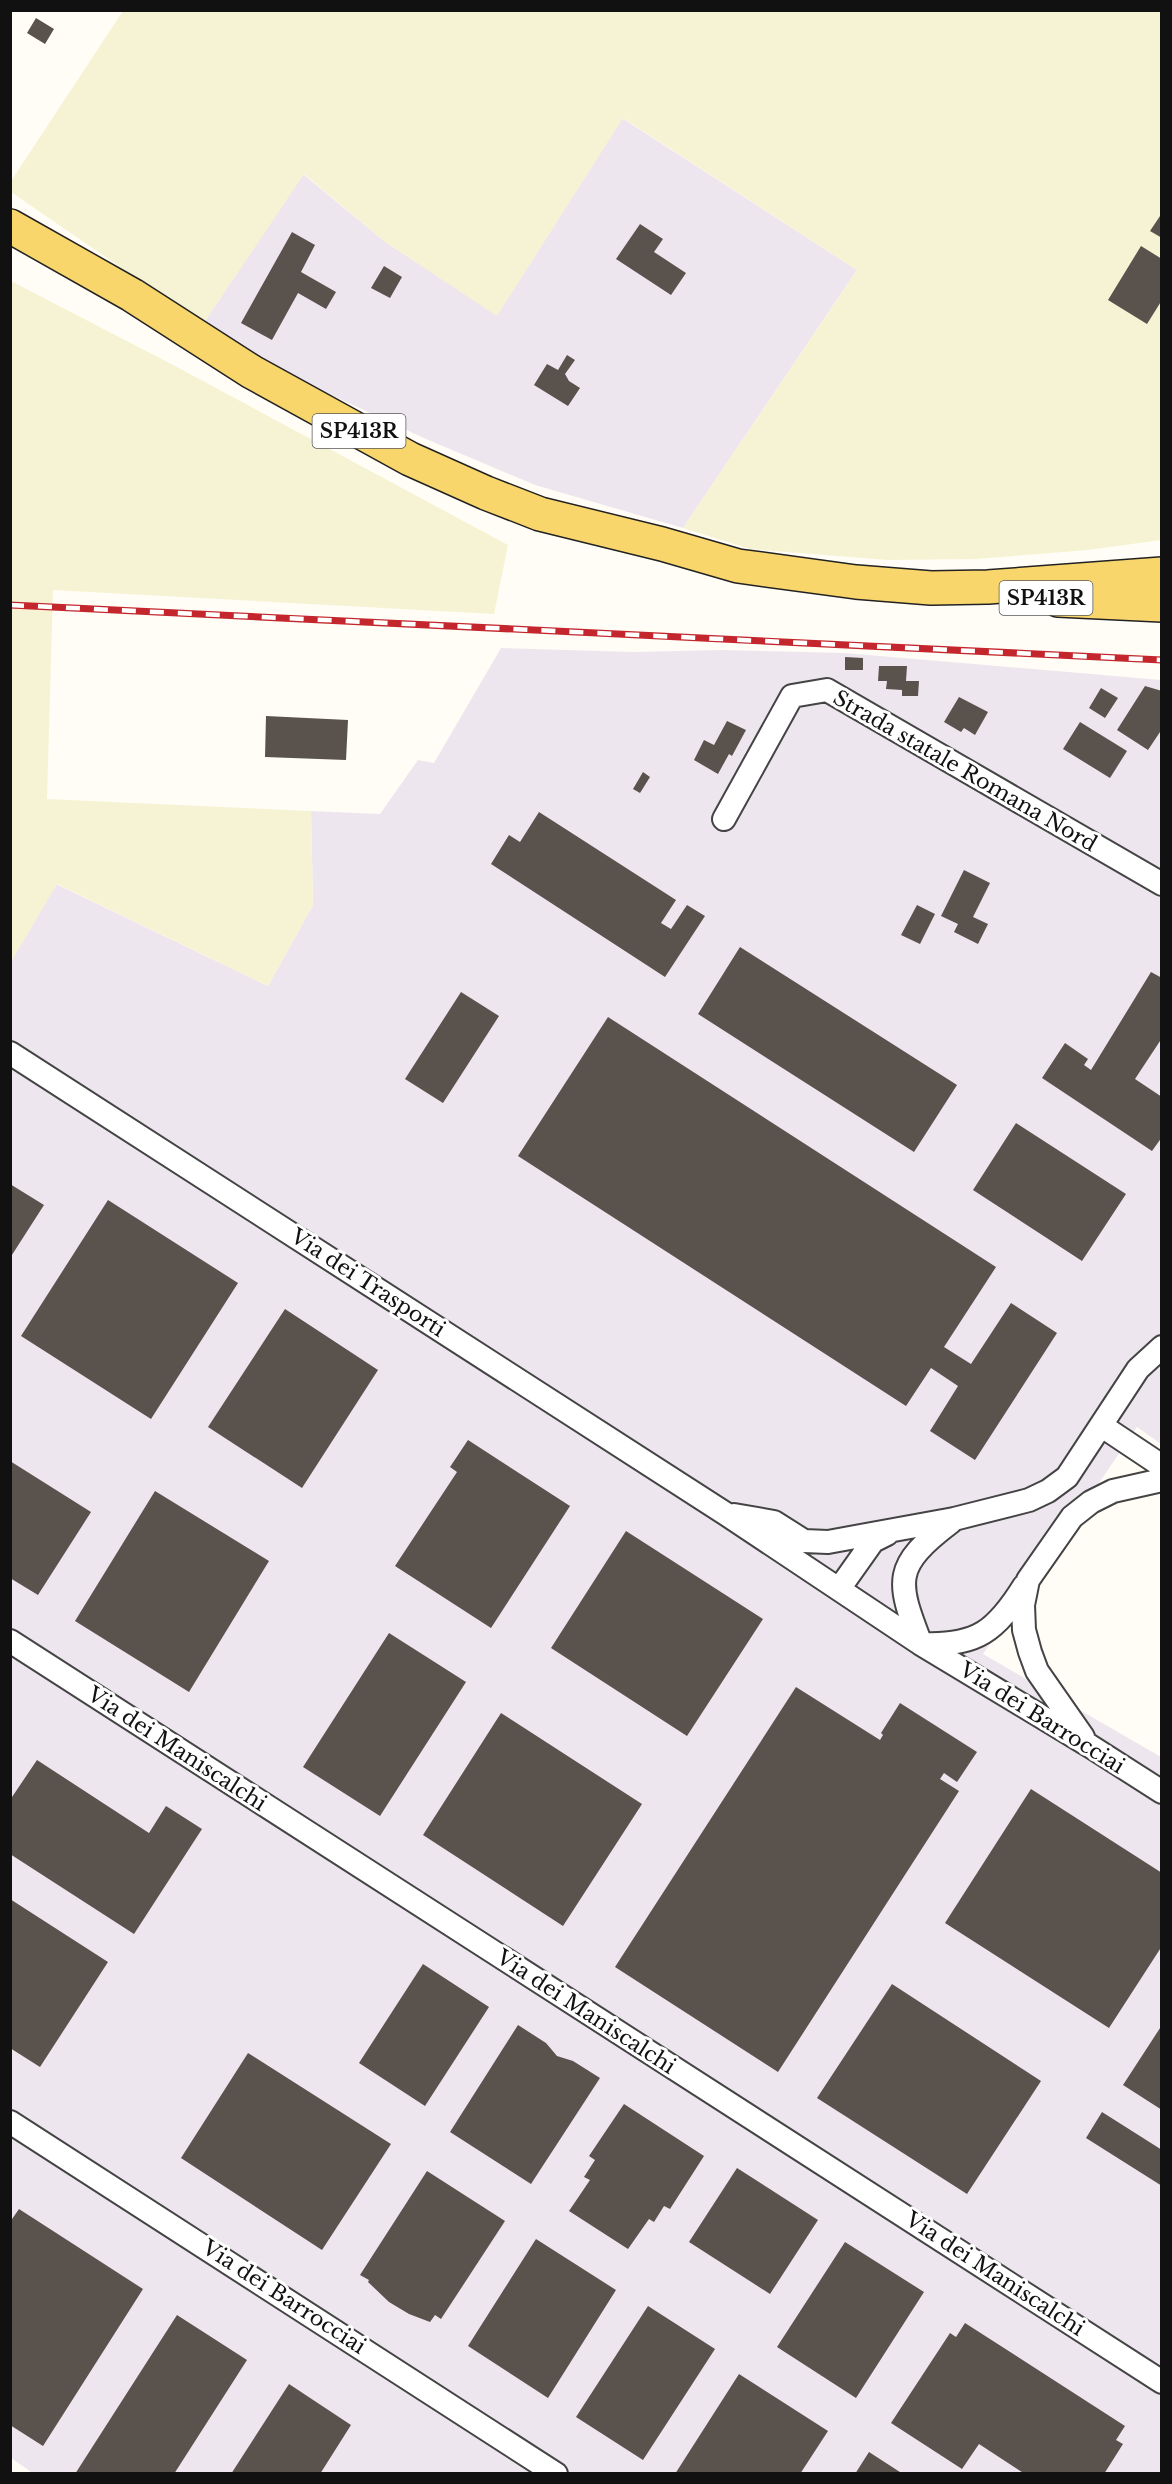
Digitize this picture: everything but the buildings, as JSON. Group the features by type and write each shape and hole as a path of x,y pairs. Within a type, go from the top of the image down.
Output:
{"main road":[{"name":"SP413R","path":"10,226 132,295 252,372 410,459 486,494 540,514 662,544 738,566 856,582 1062,600 1161,605"},
{"name":"SP413R","path":"931,588 1041,585 1153,573"}],"street":[{"name":"Strada statale Romana Nord","path":"724,819 792,696 827,690 1161,884"},
{"name":"Via dei Trasporti","path":"10,1053 726,1514 921,1644"},
{"name":"Via dei Trasporti","path":"726,1514 774,1522 804,1541 828,1542 954,1519 1029,1500 1048,1491 1067,1477 1138,1369 1161,1347"},
{"path":"1102,1426 1161,1467"},
{"path":"921,1644 950,1645 969,1641 981,1635 997,1622 1014,1603 1072,1517 1091,1502 1113,1491 1161,1480"},
{"name":"Via dei Trasporti","path":"921,1644 904,1596 904,1580 908,1565 918,1550 954,1519"},
{"name":"Via dei Trasporti","path":"838,1589 873,1541 893,1530"},
{"path":"1028,1580 1023,1605 1024,1630 1030,1652 1037,1671 1089,1746"},
{"name":"Via dei Maniscalchi","path":"10,1641 1161,2382"},
{"name":"Via dei Barrocciai","path":"921,1644 1161,1792"},
{"name":"Via dei Barrocciai","path":"10,2122 556,2474"}],"shaded area":[{"path":"123,11 1161,11 1161,540 1088,550 976,559 888,560 750,549 683,528 857,270 623,118 497,316 384,241 304,174 203,324 11,192 11,181"},
{"path":"622,118 857,270 683,528 535,485 426,439 282,372 203,324 303,174 384,241 497,315"},
{"path":"11,281 175,366 508,545 494,614 53,590 47,799 311,811 313,905 268,986 57,884 11,962"},
{"path":"501,648 633,652 721,650 845,653 1161,680 1161,1444 1137,1427 983,1654 1161,1757 1161,2473 34,2474 11,2458 10,962 56,884 268,986 313,905 311,811 380,814 418,760 434,763"}],"railway":[{"path":"10,605 1162,660"}]}
